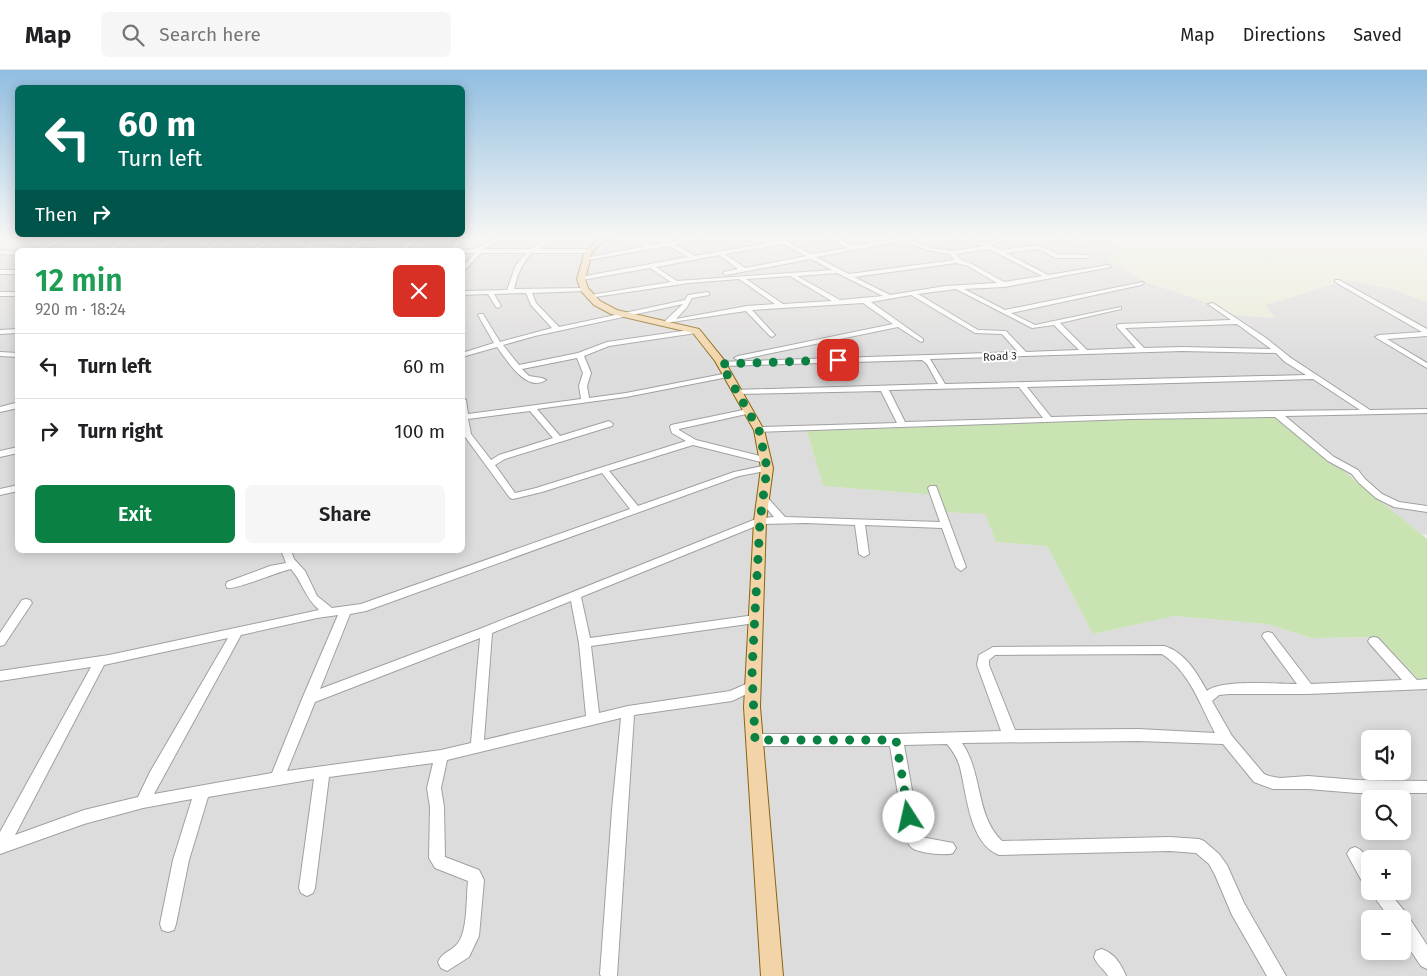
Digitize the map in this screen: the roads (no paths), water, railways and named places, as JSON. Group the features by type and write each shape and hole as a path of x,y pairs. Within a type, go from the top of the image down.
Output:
{"main road":[{"path":"586,279 585,288 602,306 623,315 667,322 696,331 723,366 759,430 766,464 760,521 752,707 772,976"}],"street":[{"path":"510,291 512,279"},
{"path":"585,288 613,279"},
{"path":"671,279 676,283"},
{"path":"694,281 702,279"},
{"path":"465,293 721,279"},
{"path":"743,279 757,291 770,296 781,306"},
{"path":"797,279 809,288 837,301"},
{"path":"853,279 889,297"},
{"path":"994,279 1004,285"},
{"path":"667,322 748,308 807,306 837,301 865,301 958,288 1004,285 1031,279"},
{"path":"1337,281 1427,333"},
{"path":"1004,312 1141,283"},
{"path":"958,288 1034,327 1119,308"},
{"path":"528,291 533,304 557,329"},
{"path":"490,292 498,306"},
{"path":"0,294 15,294"},
{"path":"667,322 688,302 692,295 707,294"},
{"path":"913,294 977,332 1004,332 1024,354"},
{"path":"865,301 921,340"},
{"path":"465,354 557,329 688,302"},
{"path":"1211,304 1364,410"},
{"path":"748,308 772,335"},
{"path":"481,315 498,344 528,379 542,380"},
{"path":"1143,351 1119,326 1239,322"},
{"path":"1056,323 1086,353"},
{"path":"465,417 631,395 723,366 898,325"},
{"path":"0,332 15,331"},
{"path":"519,367 580,355 607,344 696,331"},
{"path":"1427,333 1379,336 1427,366"},
{"name":"Road 3","path":"932,360 1024,354 1143,351 1278,351"},
{"path":"0,354 15,355"},
{"path":"580,355 587,373 583,386 585,400"},
{"path":"723,366 923,357 932,360 943,388"},
{"path":"737,392 1315,377"},
{"path":"1021,385 1049,420"},
{"path":"884,389 902,424"},
{"path":"0,410 15,405"},
{"path":"531,407 558,438"},
{"path":"759,430 1364,410 1427,411"},
{"path":"748,411 674,427 675,431 692,442 766,464"},
{"path":"1276,413 1331,459 1355,472 1379,496 1397,505 1427,509"},
{"path":"489,465 502,457 558,438 609,424"},
{"path":"465,429 511,495 515,496 692,442"},
{"path":"0,454 15,451"},
{"path":"0,676 101,660 238,632 322,610 345,612 380,602 766,464"},
{"path":"603,469 637,511"},
{"path":"933,488 961,567"},
{"path":"0,492 15,489"},
{"path":"762,498 781,519"},
{"path":"308,699 486,631 760,521 781,519 946,525"},
{"path":"860,523 864,554"},
{"path":"743,529 760,536"},
{"path":"287,553 292,565 301,574 313,598 322,610"},
{"path":"231,584 274,569 292,565"},
{"path":"575,595 585,643 593,720"},
{"path":"0,642 26,603"},
{"path":"277,778 345,612"},
{"path":"585,643 755,619"},
{"path":"477,748 486,631"},
{"path":"144,802 154,776 238,632"},
{"path":"1268,636 1308,689"},
{"path":"1374,641 1413,684"},
{"path":"1010,736 984,665 983,658 993,651 1164,650 1179,660 1206,699 1226,739 1259,778 1266,782 1285,785 1314,783 1324,786 1348,787 1427,787"},
{"path":"0,847 101,660"},
{"path":"1206,699 1216,691 1223,690 1427,684"},
{"path":"0,847 84,817 144,802 277,778 441,756 628,711 732,696 753,686"},
{"path":"732,696 752,707"},
{"path":"609,974 618,866 622,767 628,711"},
{"path":"755,740 896,740 1010,736 1138,735 1226,739"},
{"path":"950,738 962,752 984,830 999,848 1170,844 1199,846 1214,859 1221,870 1238,909 1277,976"},
{"path":"896,740 915,841 948,848"},
{"path":"441,756 434,788 437,807 438,858 440,863 473,875 476,880 471,936 463,951 447,962"},
{"path":"306,888 322,773"},
{"path":"168,924 180,860 202,792"},
{"path":"1355,854 1361,864"},
{"path":"1385,900 1393,910"},
{"path":"1411,936 1427,960"},
{"path":"1102,957 1111,965 1117,976"}]}
